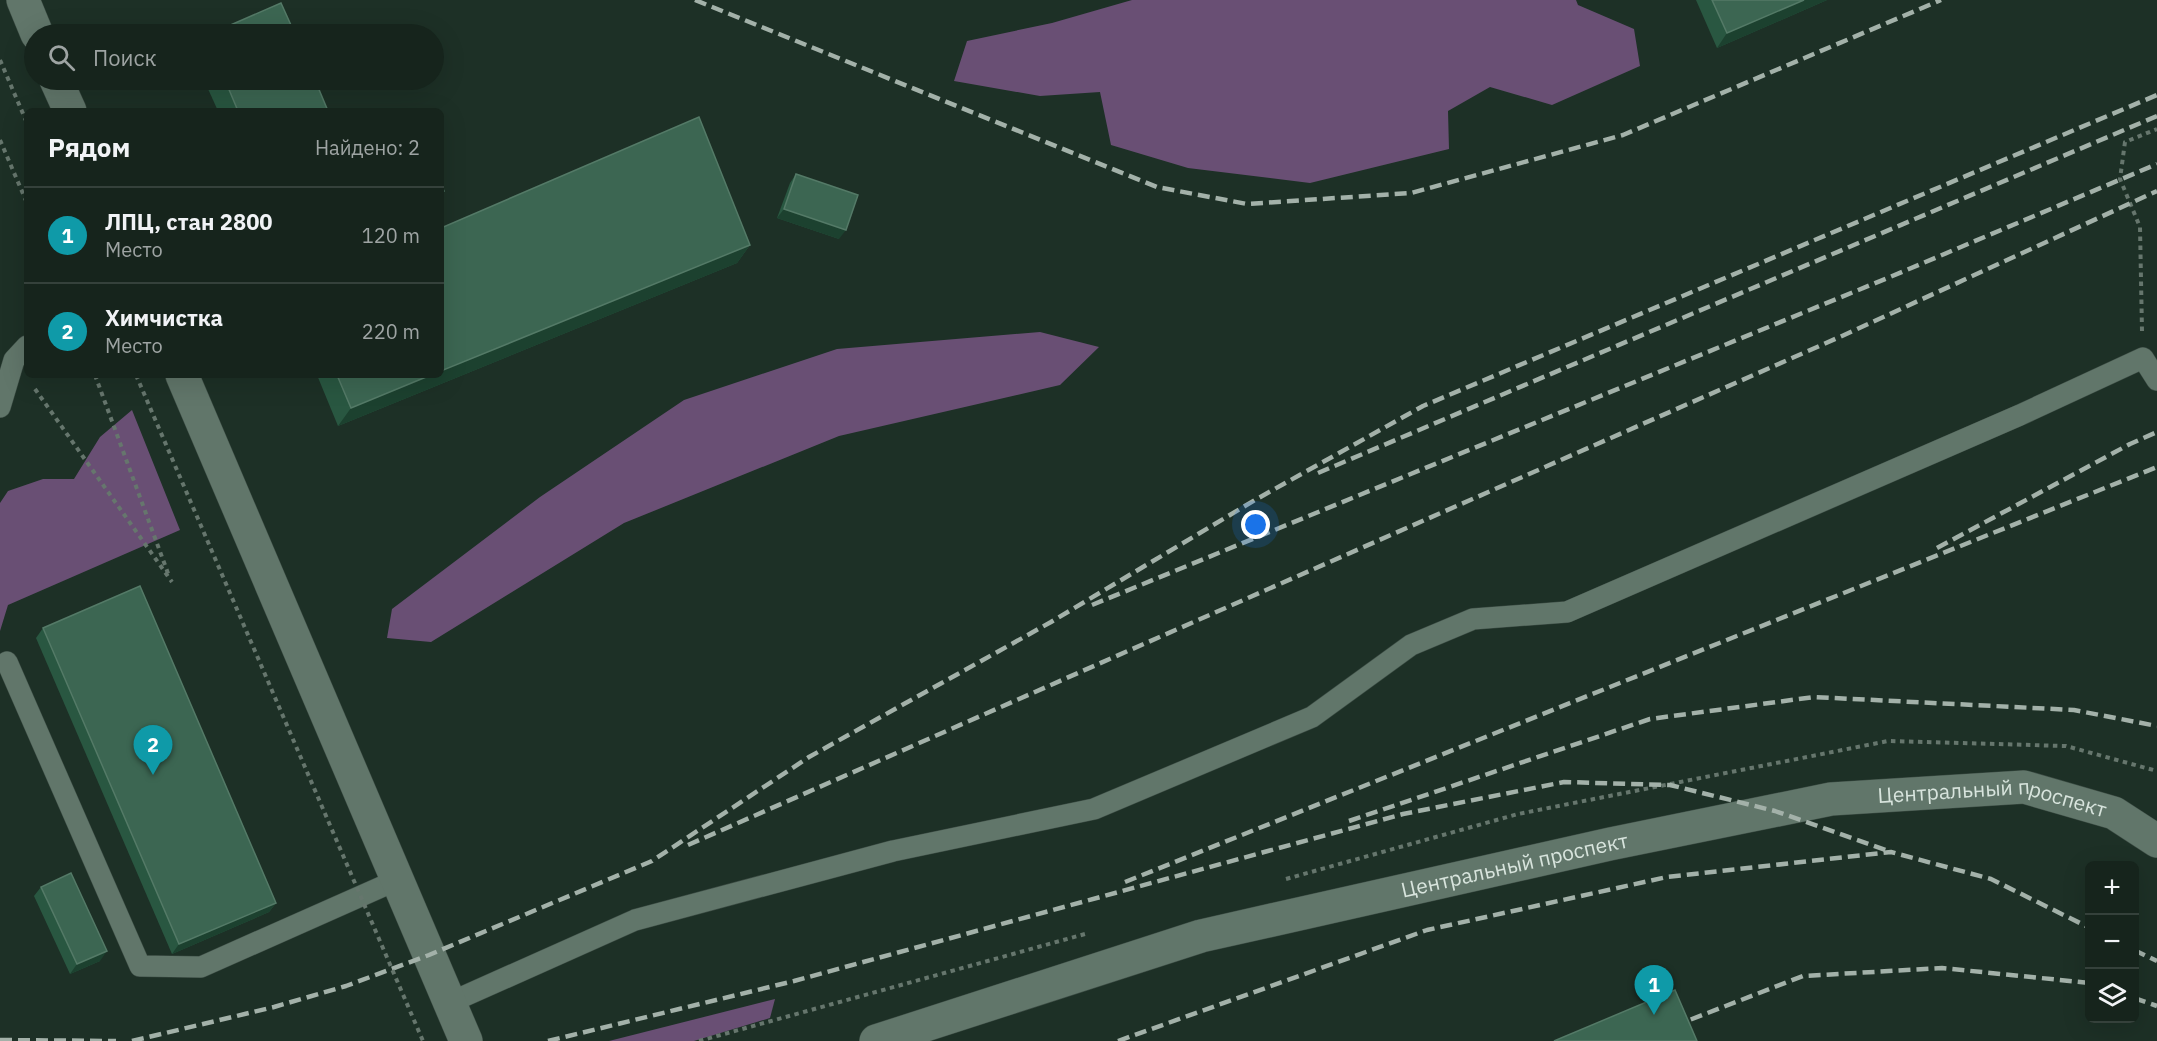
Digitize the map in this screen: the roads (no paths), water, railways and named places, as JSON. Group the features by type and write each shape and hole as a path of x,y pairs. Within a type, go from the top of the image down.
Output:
{"street":[{"path":"23,0 33,24"},
{"path":"61,90 69,108"},
{"path":"183,378 466,1041"},
{"name":"Центральный проспект","path":"876,1041 1201,936 1610,844 1831,799 2024,787 2114,813 2157,842"}],"lane":[{"path":"0,407 21,353"},
{"path":"449,1003 635,920 893,851 1094,809 1312,717 1411,645 1473,619 1567,612 2009,420 2143,358 2157,380"},
{"path":"7,662 140,966 201,968 397,880"}],"railway":[{"path":"695,0 1157,187 1247,204 1411,193 1623,135 1941,0"},
{"path":"132,1041 274,1007 346,986 429,955 652,861 809,757 1051,622 1255,500 1423,406 2157,95"},
{"path":"1318,473 2157,116"},
{"path":"1092,605 1890,277 2157,164"},
{"path":"688,845 1842,336 2157,191"},
{"path":"1937,548 2130,444 2157,432"},
{"path":"1125,882 2157,467"},
{"path":"1349,821 1650,719 1814,697 2074,710 2157,726"},
{"path":"548,1041 794,981 1403,814 1564,782 1670,785 1775,811 1891,852"},
{"path":"1118,1041 1427,930 1667,877 1891,852 1991,879 2085,926"},
{"path":"2139,952 2157,961"},
{"path":"1674,1026 1803,976 1942,968 2085,982"},
{"path":"2139,1000 2157,1006"},
{"path":"0,1040 116,1041"}],"place":[{"name":"Химчистка","path":"153,775"},
{"name":"ЛПЦ, стан 2800","path":"1654,1015"}]}
